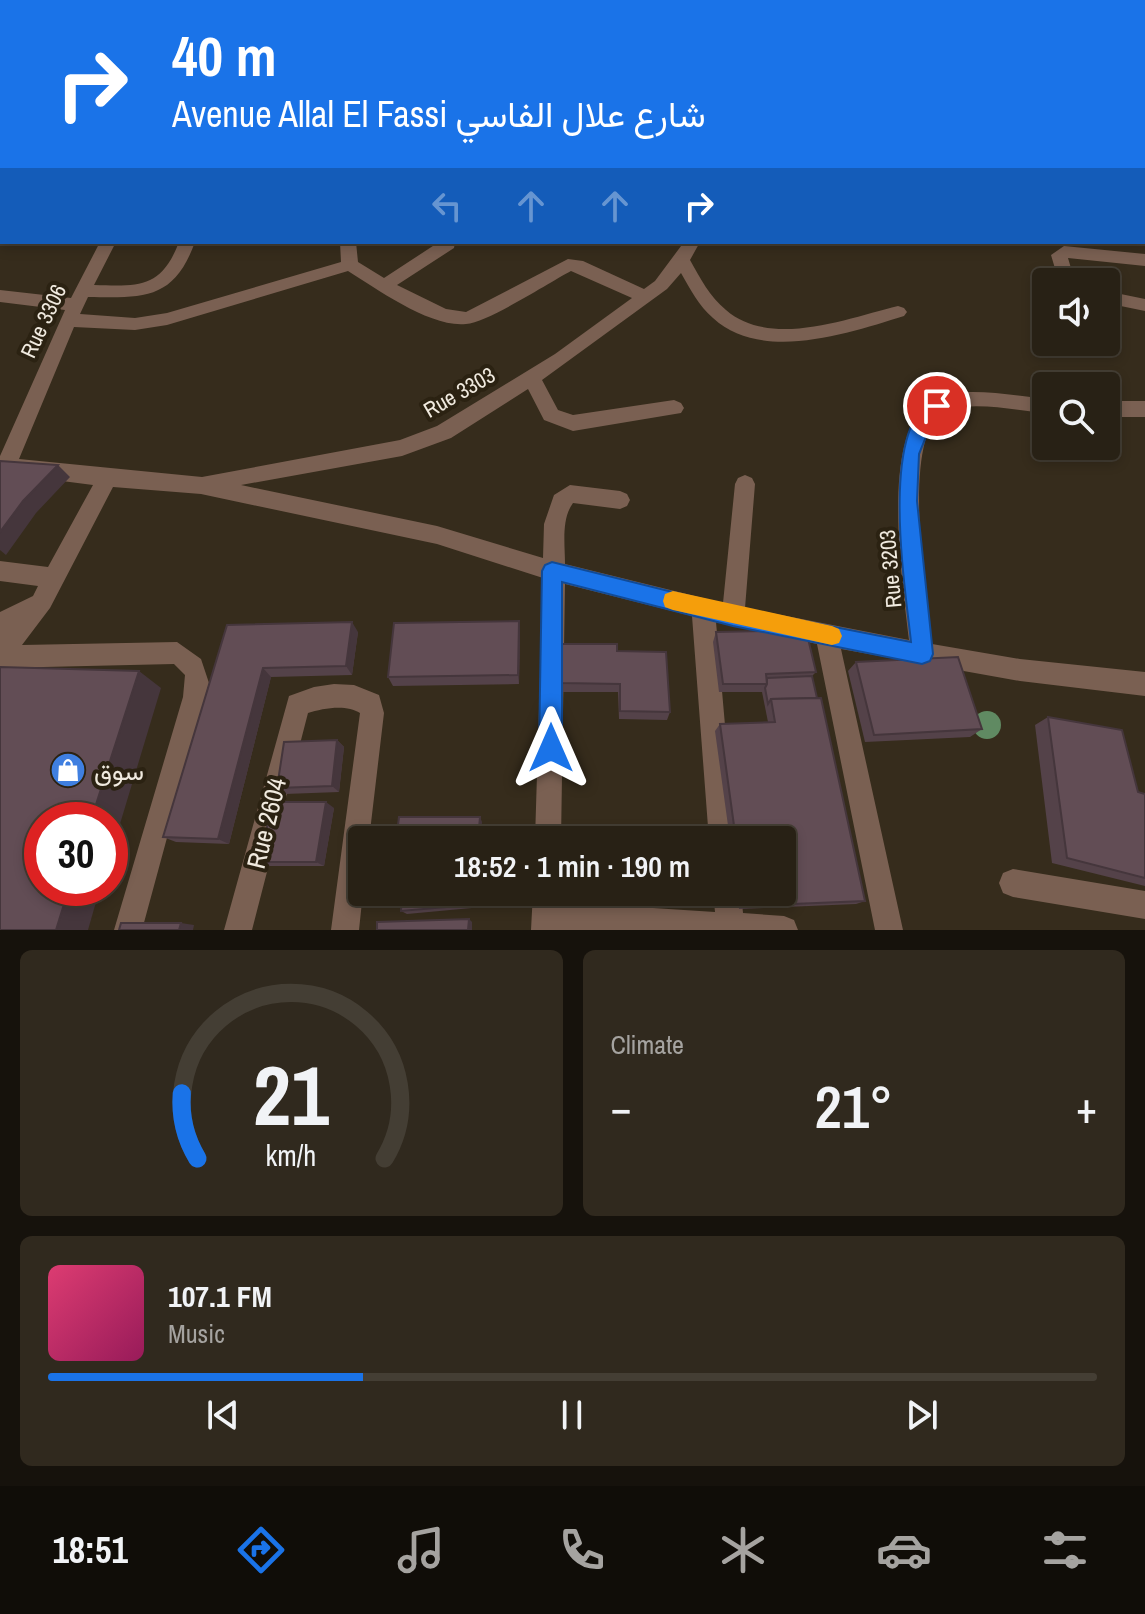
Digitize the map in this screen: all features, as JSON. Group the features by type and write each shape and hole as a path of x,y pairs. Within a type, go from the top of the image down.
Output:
{"street":[{"name":"Rue 3306","path":"3,465 107,244"},
{"path":"76,305 152,290 165,281 183,256 186,244"},
{"path":"348,244 350,265"},
{"path":"384,286 448,244"},
{"name":"Rue 3303","path":"201,485 402,448 444,432 494,398 532,378 661,285 691,244"},
{"path":"1063,268 1059,255 1064,252 1145,260"},
{"path":"682,260 703,296 724,319 746,331 769,337 898,312"},
{"path":"0,296 76,305 135,324 167,319 350,265 432,310 466,318 568,265 577,265 643,296"},
{"path":"1120,300 1145,305"},
{"path":"532,378 551,415 573,423 674,408"},
{"name":"Rue 3203","path":"922,654 908,501 910,454 925,419 937,406 956,401 1032,405"},
{"path":"1120,409 1145,409"},
{"path":"3,465 107,478 201,485 437,535 552,571 733,616 922,654 1020,670 1145,684"},
{"path":"0,656 42,601 107,478"},
{"path":"733,616 745,484"},
{"path":"548,826 555,524 561,501 570,494 620,500"},
{"path":"0,571 54,578"},
{"path":"0,624 42,601"},
{"path":"703,608 721,826"},
{"path":"826,634 889,930"},
{"path":"0,656 177,653 189,661 196,671 199,681 195,697 128,930"},
{"name":"Rue 2604","path":"238,930 298,705 309,698 362,698 370,703 372,713 345,930"},
{"path":"1013,883 1145,905"},
{"path":"728,906 730,928"},
{"path":"546,912 784,930"}],"building":[{"path":"0,461 58,465 23,501 0,532"},
{"path":"519,621 518,675 388,677 394,623"},
{"path":"352,622 346,666 263,668 218,839 163,837 227,625"},
{"path":"806,630 816,672 766,674 767,684 723,684 716,632"},
{"path":"562,644 617,644 617,651 666,652 670,712 620,711 620,684 562,683"},
{"path":"958,657 982,729 874,735 856,662"},
{"name":"سوق","path":"0,667 139,671 97,802 24,802 24,906 63,906 56,930 0,930"},
{"path":"812,676 817,698 771,699 768,704 767,678"},
{"path":"821,698 865,901 796,904 796,826 734,826 720,724 775,722 771,699"},
{"path":"1048,717 1122,730 1138,792 1145,794 1145,878 1067,858"},
{"path":"337,740 332,786 277,788 284,742"},
{"path":"272,802 326,802 316,862 260,862"},
{"path":"399,817 480,817 479,826 398,826"},
{"path":"401,906 458,906 401,911"},
{"path":"469,919 468,930 377,930 377,922"},
{"path":"121,923 181,923 179,930 119,930"}],"slow traffic":[{"path":"673,601 832,636"}],"place":[{"name":"سوق","path":"68,770"}],"route":[{"path":"551,748 552,571 733,616 922,654 908,501 910,454 925,419 937,406"}]}
